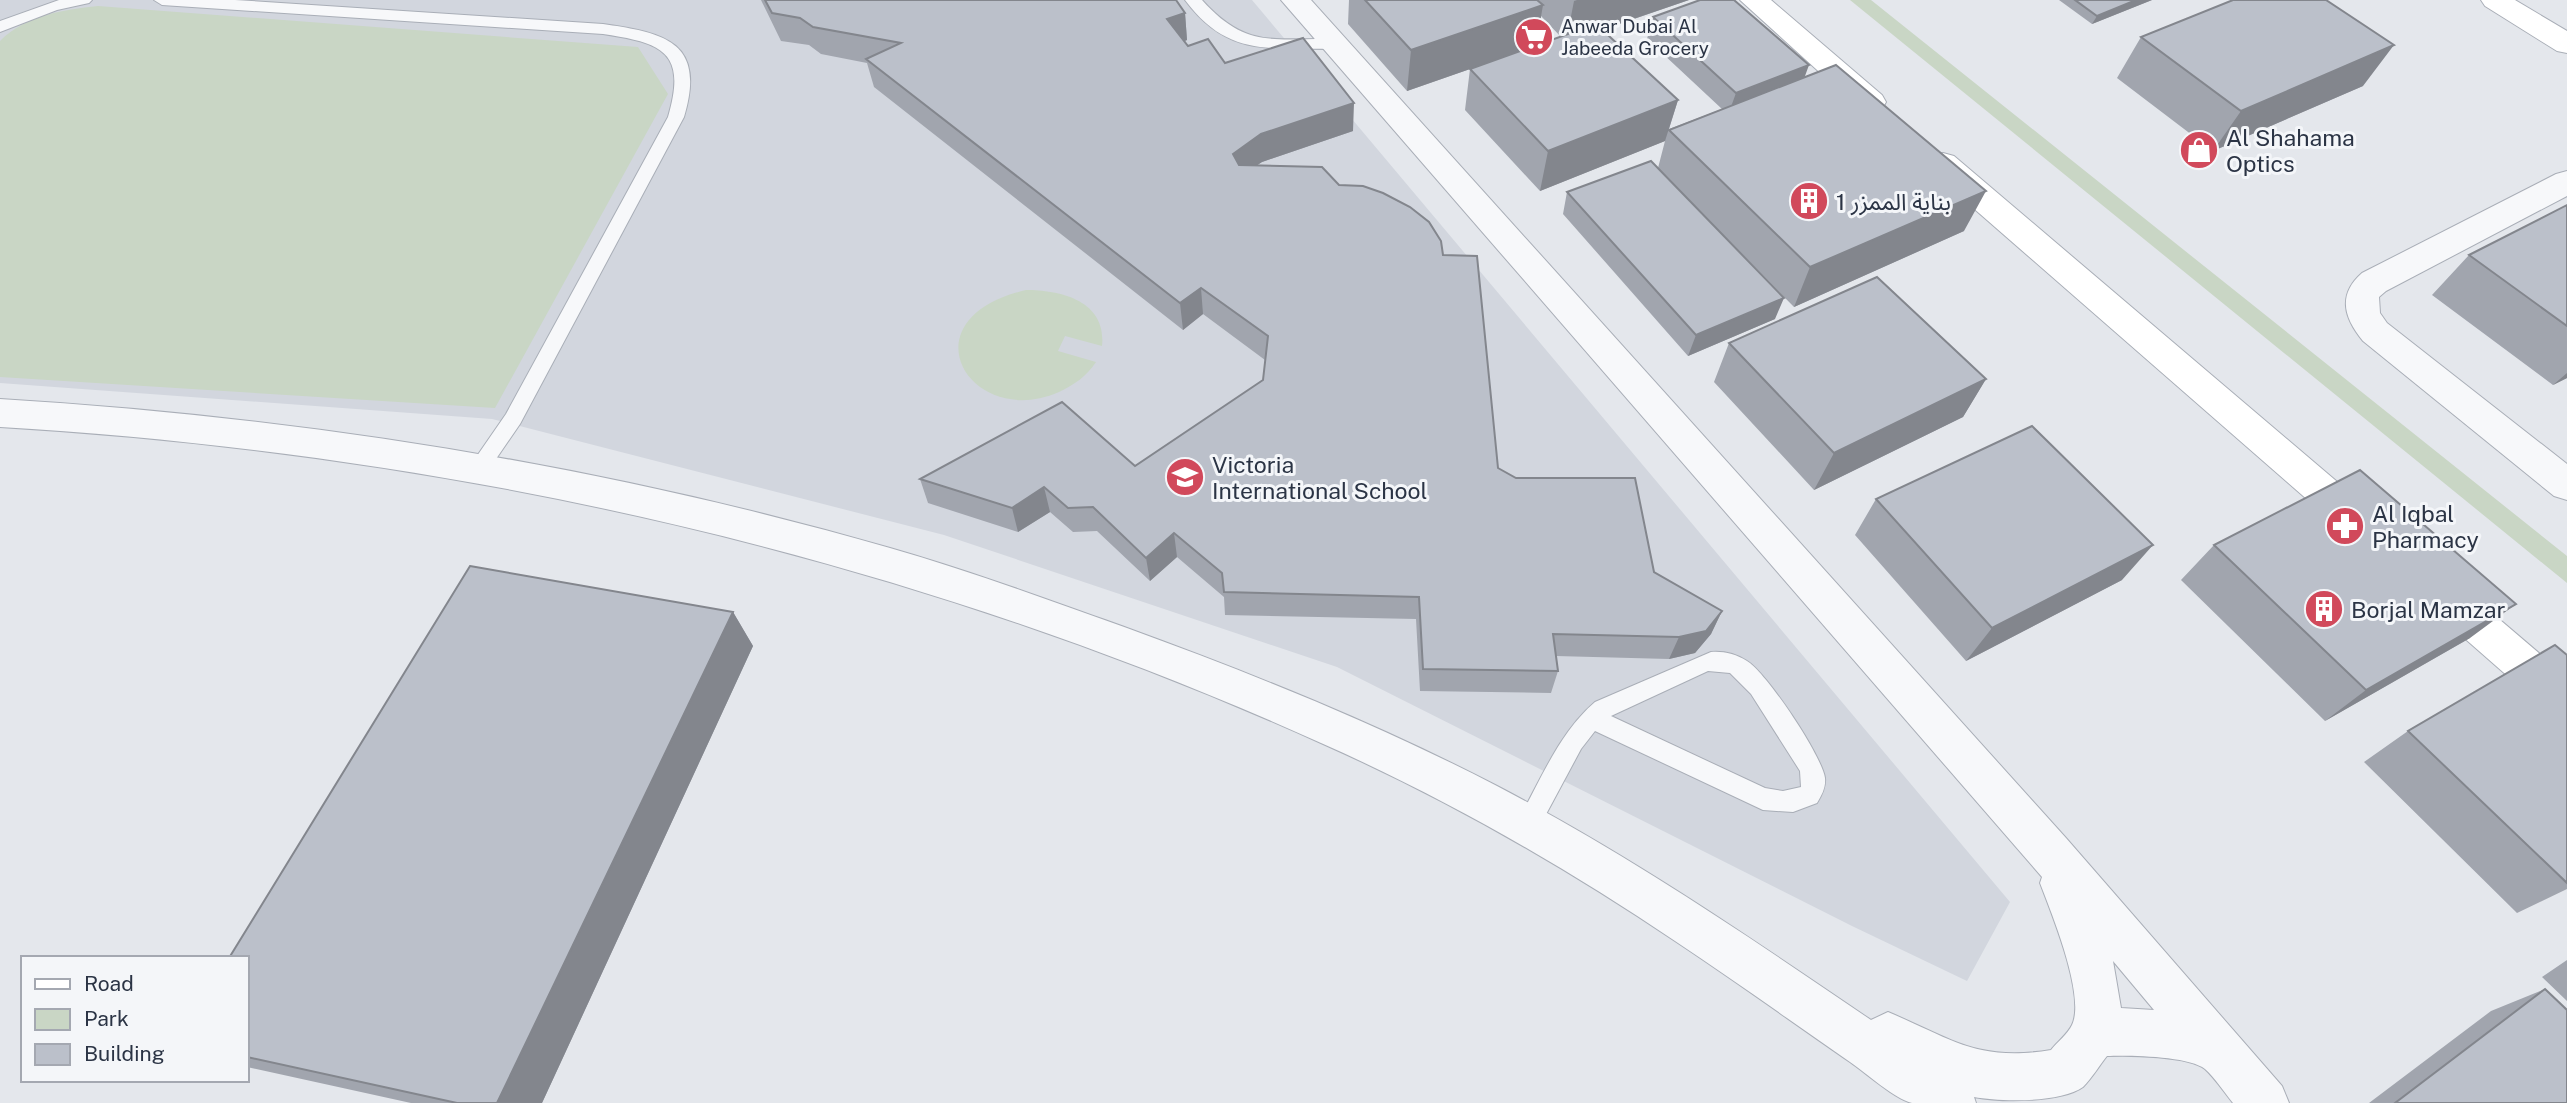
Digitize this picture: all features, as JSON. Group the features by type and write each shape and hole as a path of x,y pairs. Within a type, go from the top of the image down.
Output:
{"street":[{"path":"1295,0 2050,853 2265,1103"},
{"path":"1754,0 1891,118"},
{"path":"2496,0 2567,44"},
{"path":"1923,146 2388,547"},
{"path":"2567,183 2374,282 2362,295 2360,303 2367,322 2375,332 2567,485"},
{"path":"0,413 160,425 287,439 478,469 657,505 776,533 895,566 1016,604 1234,685 1330,725 1428,772 1528,825 1713,938 1952,1103"},
{"path":"2419,574 2567,702"},
{"path":"1808,1005 1854,1018 1930,1057 1964,1071 1999,1078 2032,1077 2065,1087 2095,1034 2098,1006 2088,950 2050,853"},
{"path":"2095,1034 2141,1031 2192,1040 2217,1048"}],"lane":[{"path":"0,27 53,6 84,0"},
{"path":"162,0 603,29 633,33 658,42 677,56 685,74 684,95 676,117 513,419 478,469"},
{"path":"1193,0 1217,27 1238,39 1334,44"},
{"path":"1528,825 1559,763 1581,729 1592,718 1616,702 1706,662 1726,661 1752,679 1811,767 1815,777 1814,786 1810,795 1802,800 1790,803 1763,799 1592,718"}],"shaded area":[{"name":"Victoria International School","path":"0,0 1252,0 2010,902 1967,981 1337,667 944,535 492,419 0,383"}],"green space":[{"path":"1850,0 1871,0 2567,556 2567,583"},
{"path":"98,6 638,47 668,94 495,408 0,377 0,41 21,25 45,15"},
{"path":"1026,290 1053,292 1079,301 1097,318 1102,331 1102,346 1065,336 1058,351 1096,362 1084,376 1059,392 1027,400 999,397 977,385 963,366 958,345 966,324 988,304"}],"building":[{"path":"765,0 1176,0 1185,13 1167,19 1188,46 1208,39 1225,63 1303,38 1354,103 1261,134 1233,154 1239,165 1322,167 1339,185 1363,186 1410,207 1429,222 1441,241 1443,255 1477,256 1498,468 1516,478 1635,478 1654,572 1722,611 1706,631 1679,637 1553,634 1558,671 1423,669 1419,597 1224,592 1222,573 1174,533 1146,558 1093,507 1068,508 1044,487 1012,508 920,479 1062,402 1135,466 1263,380 1268,336 1201,288 1180,303 866,59 901,43 813,27 800,18 772,13"},
{"path":"1365,0 1537,0 1543,5 1411,50"},
{"path":"1700,0 1734,0 1809,65 1736,93 1653,17"},
{"path":"2075,0 2136,0 2097,16"},
{"path":"2233,0 2326,0 2394,45 2241,111 2141,37"},
{"path":"1596,24 1678,100 1548,151 1470,69"},
{"name":"بناية الممزر 1","path":"1836,65 1986,191 1810,267 1669,130"},
{"path":"1651,161 1784,298 1696,335 1567,192"},
{"path":"2567,205 2567,326 2469,255"},
{"path":"1877,277 1986,379 1834,453 1729,343"},
{"path":"2032,426 2153,545 1992,628 1876,499"},
{"name":"Borjal Mamzar","path":"2360,470 2516,604 2366,690 2214,545"},
{"path":"470,566 733,612 497,1103 457,1103 248,1057 248,956 230,956"},
{"path":"2555,645 2567,655 2567,883 2408,731"},
{"path":"2545,989 2567,1010 2567,1103 2395,1103"}],"place":[{"name":"Anwar Dubai Al Jabeeda Grocery","path":"1534,37"},
{"name":"Al Shahama Optics","path":"2199,150"},
{"name":"بناية الممزر 1","path":"1809,201"},
{"name":"Victoria International School","path":"1185,477"},
{"name":"Al Iqbal Pharmacy","path":"2345,526"},
{"name":"Borjal Mamzar","path":"2324,609"}]}
